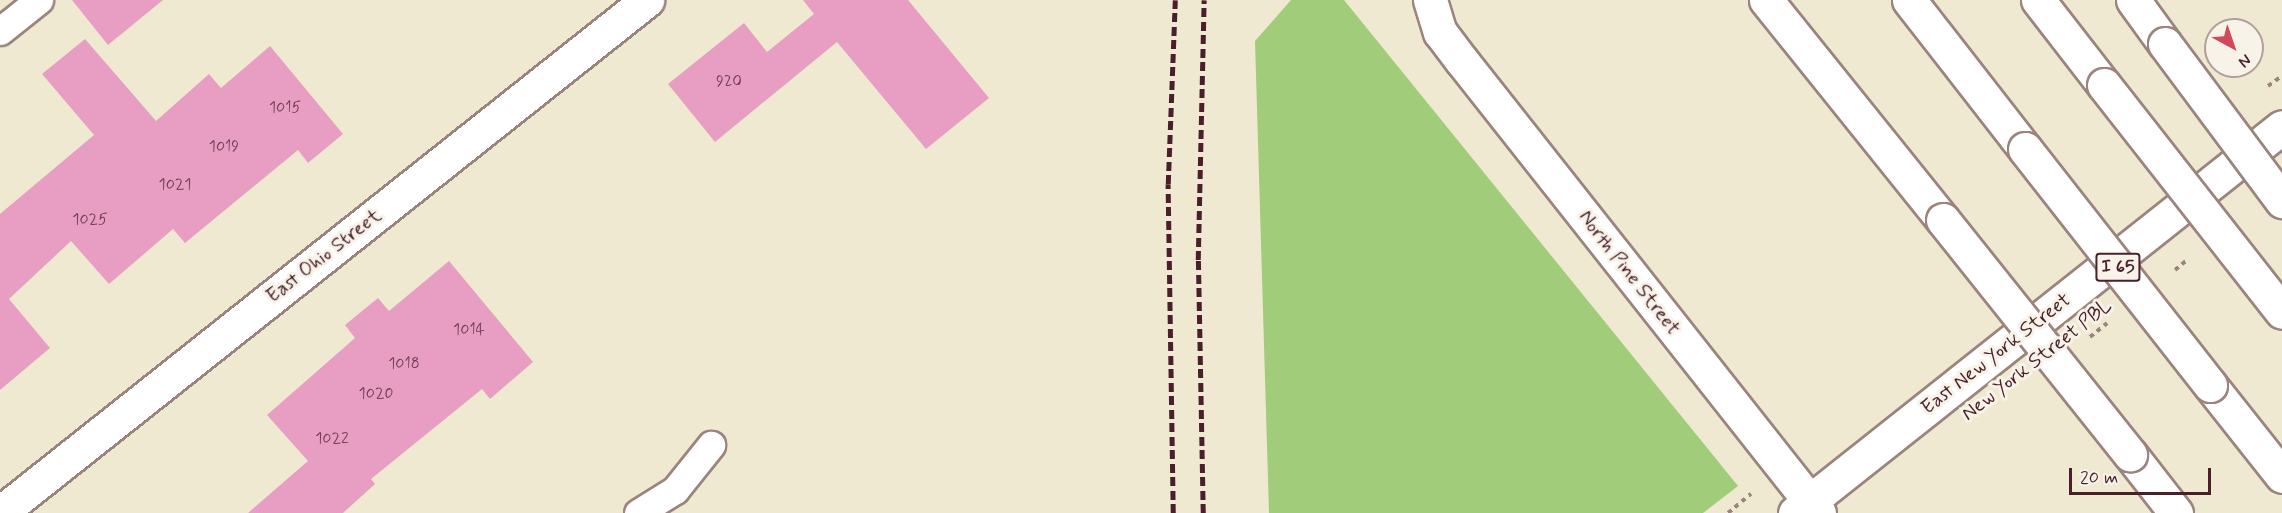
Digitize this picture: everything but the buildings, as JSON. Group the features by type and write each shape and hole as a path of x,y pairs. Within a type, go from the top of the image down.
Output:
{"main road":[{"name":"North Pine Street","path":"1430,0 1440,32 1808,509"},
{"path":"1766,0 2176,513"},
{"name":"I 65","path":"1909,0 2282,476"},
{"path":"2038,0 2282,312"},
{"path":"2133,0 2282,201"},
{"name":"East Ohio Street","path":"0,513 625,6"},
{"name":"East New York Street","path":"1808,509 2282,128"}],"lane":[{"path":"0,31 39,0"},
{"path":"638,513 675,490 711,446"}],"path":[{"path":"2170,274 2189,259"},
{"name":"New York Street PBL","path":"2087,340 2115,318"}],"green space":[{"path":"1291,0 1344,0 1738,486 1703,513 1269,513 1255,41"}],"railway":[{"path":"1173,513 1168,184 1175,0"},
{"path":"1203,513 1198,260 1204,0"}]}
